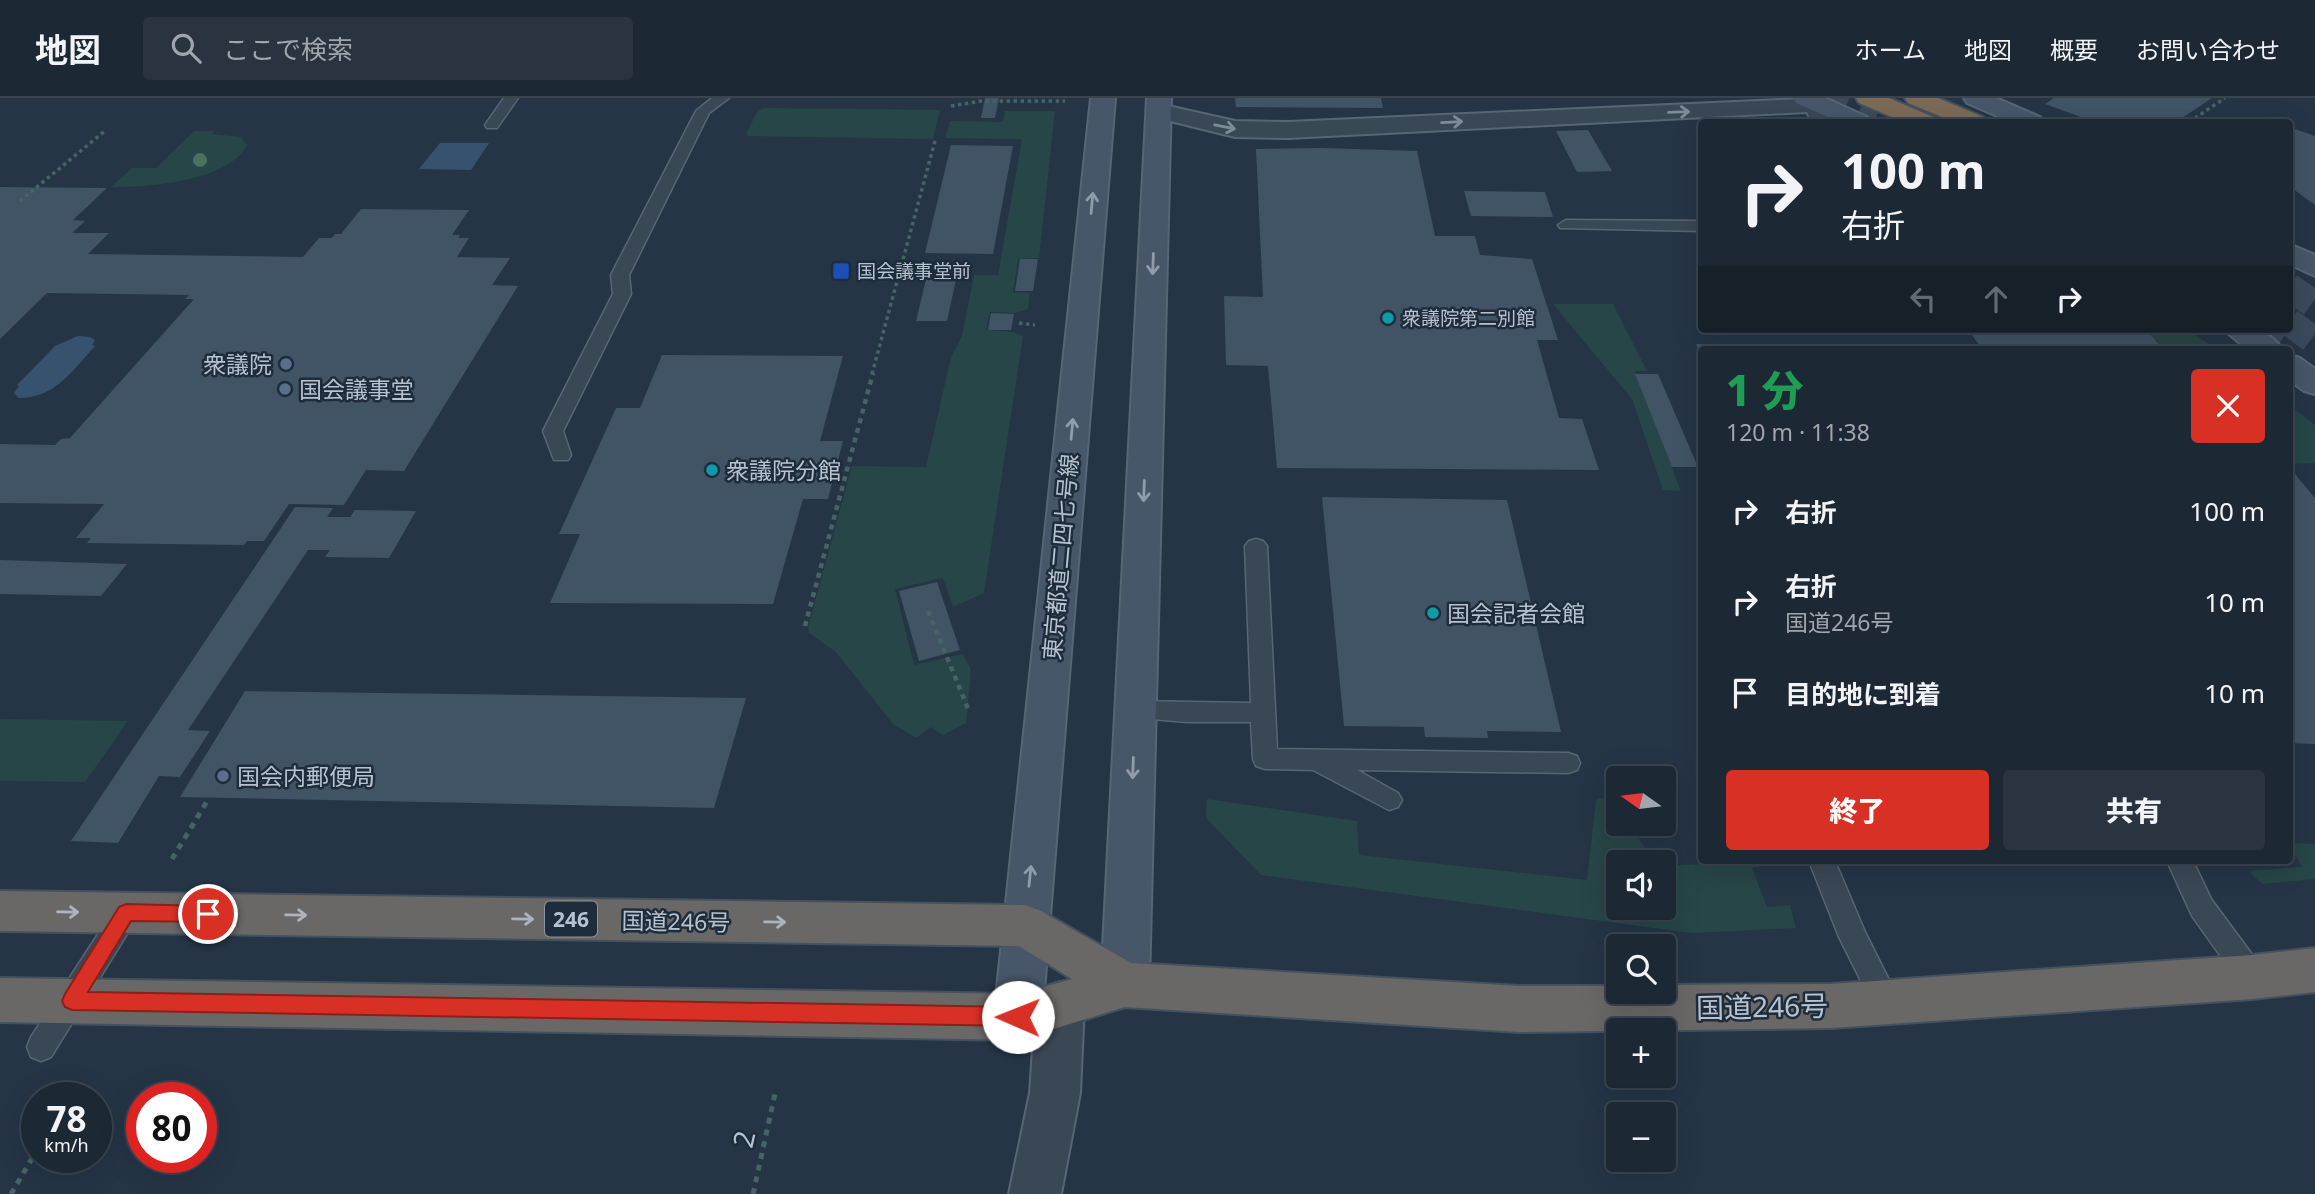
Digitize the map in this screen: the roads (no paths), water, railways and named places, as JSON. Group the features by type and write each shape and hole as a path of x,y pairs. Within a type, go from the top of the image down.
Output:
{"highway":[{"path":"1868,98 1917,119"},
{"path":"1917,98 1967,119"},
{"name":"国道246号","path":"0,911 1026,926 1125,985"},
{"name":"国道246号","path":"0,1000 1039,1010 1125,985 1519,1009 1831,1006 2252,977 2315,970"}],"main road":[{"path":"1976,98 2024,119"},
{"name":"東京都道二四七号線","path":"1039,1010 1026,926 1087,100"},
{"path":"1125,985 1159,105"},
{"path":"1814,108 1849,119"},
{"path":"2293,253 2315,267"},
{"path":"2244,333 2262,346"},
{"path":"2293,368 2315,384"}],"street":[{"path":"1159,105 1235,129 1288,130 1814,108"},
{"path":"1035,1194 1055,1093 1039,1010"}],"lane":[{"path":"492,125 511,98"},
{"path":"561,455 553,431 622,294 620,275 703,111 722,98"},
{"path":"1566,225 1698,226"},
{"path":"1256,546 1265,759 1568,763"},
{"path":"1136,710 1187,713 1262,712"},
{"path":"1318,760 1389,800"},
{"path":"1823,864 1853,937 1886,1002"},
{"path":"2181,864 2193,895 2252,977"},
{"path":"41,1047 126,913"}],"water":[{"path":"440,143 489,143 471,170 419,169"},
{"path":"78,336 90,337 95,340 92,345 95,346 62,381 32,397 19,398 14,393 19,386 17,385 55,346"}],"tunnel":[{"path":"1819,98 1867,119"},
{"path":"2293,290 2315,305"},
{"path":"2293,325 2315,341"},
{"path":"2261,333 2279,346"}],"place":[{"name":"国会議事堂前","path":"841,271"},
{"name":"衆議院第二別館","path":"1388,318"},
{"name":"衆議院","path":"286,364"},
{"name":"国会議事堂","path":"285,389"},
{"name":"衆議院分館","path":"712,470"},
{"name":"国会記者会館","path":"1433,613"},
{"name":"国会内郵便局","path":"223,776"}]}
